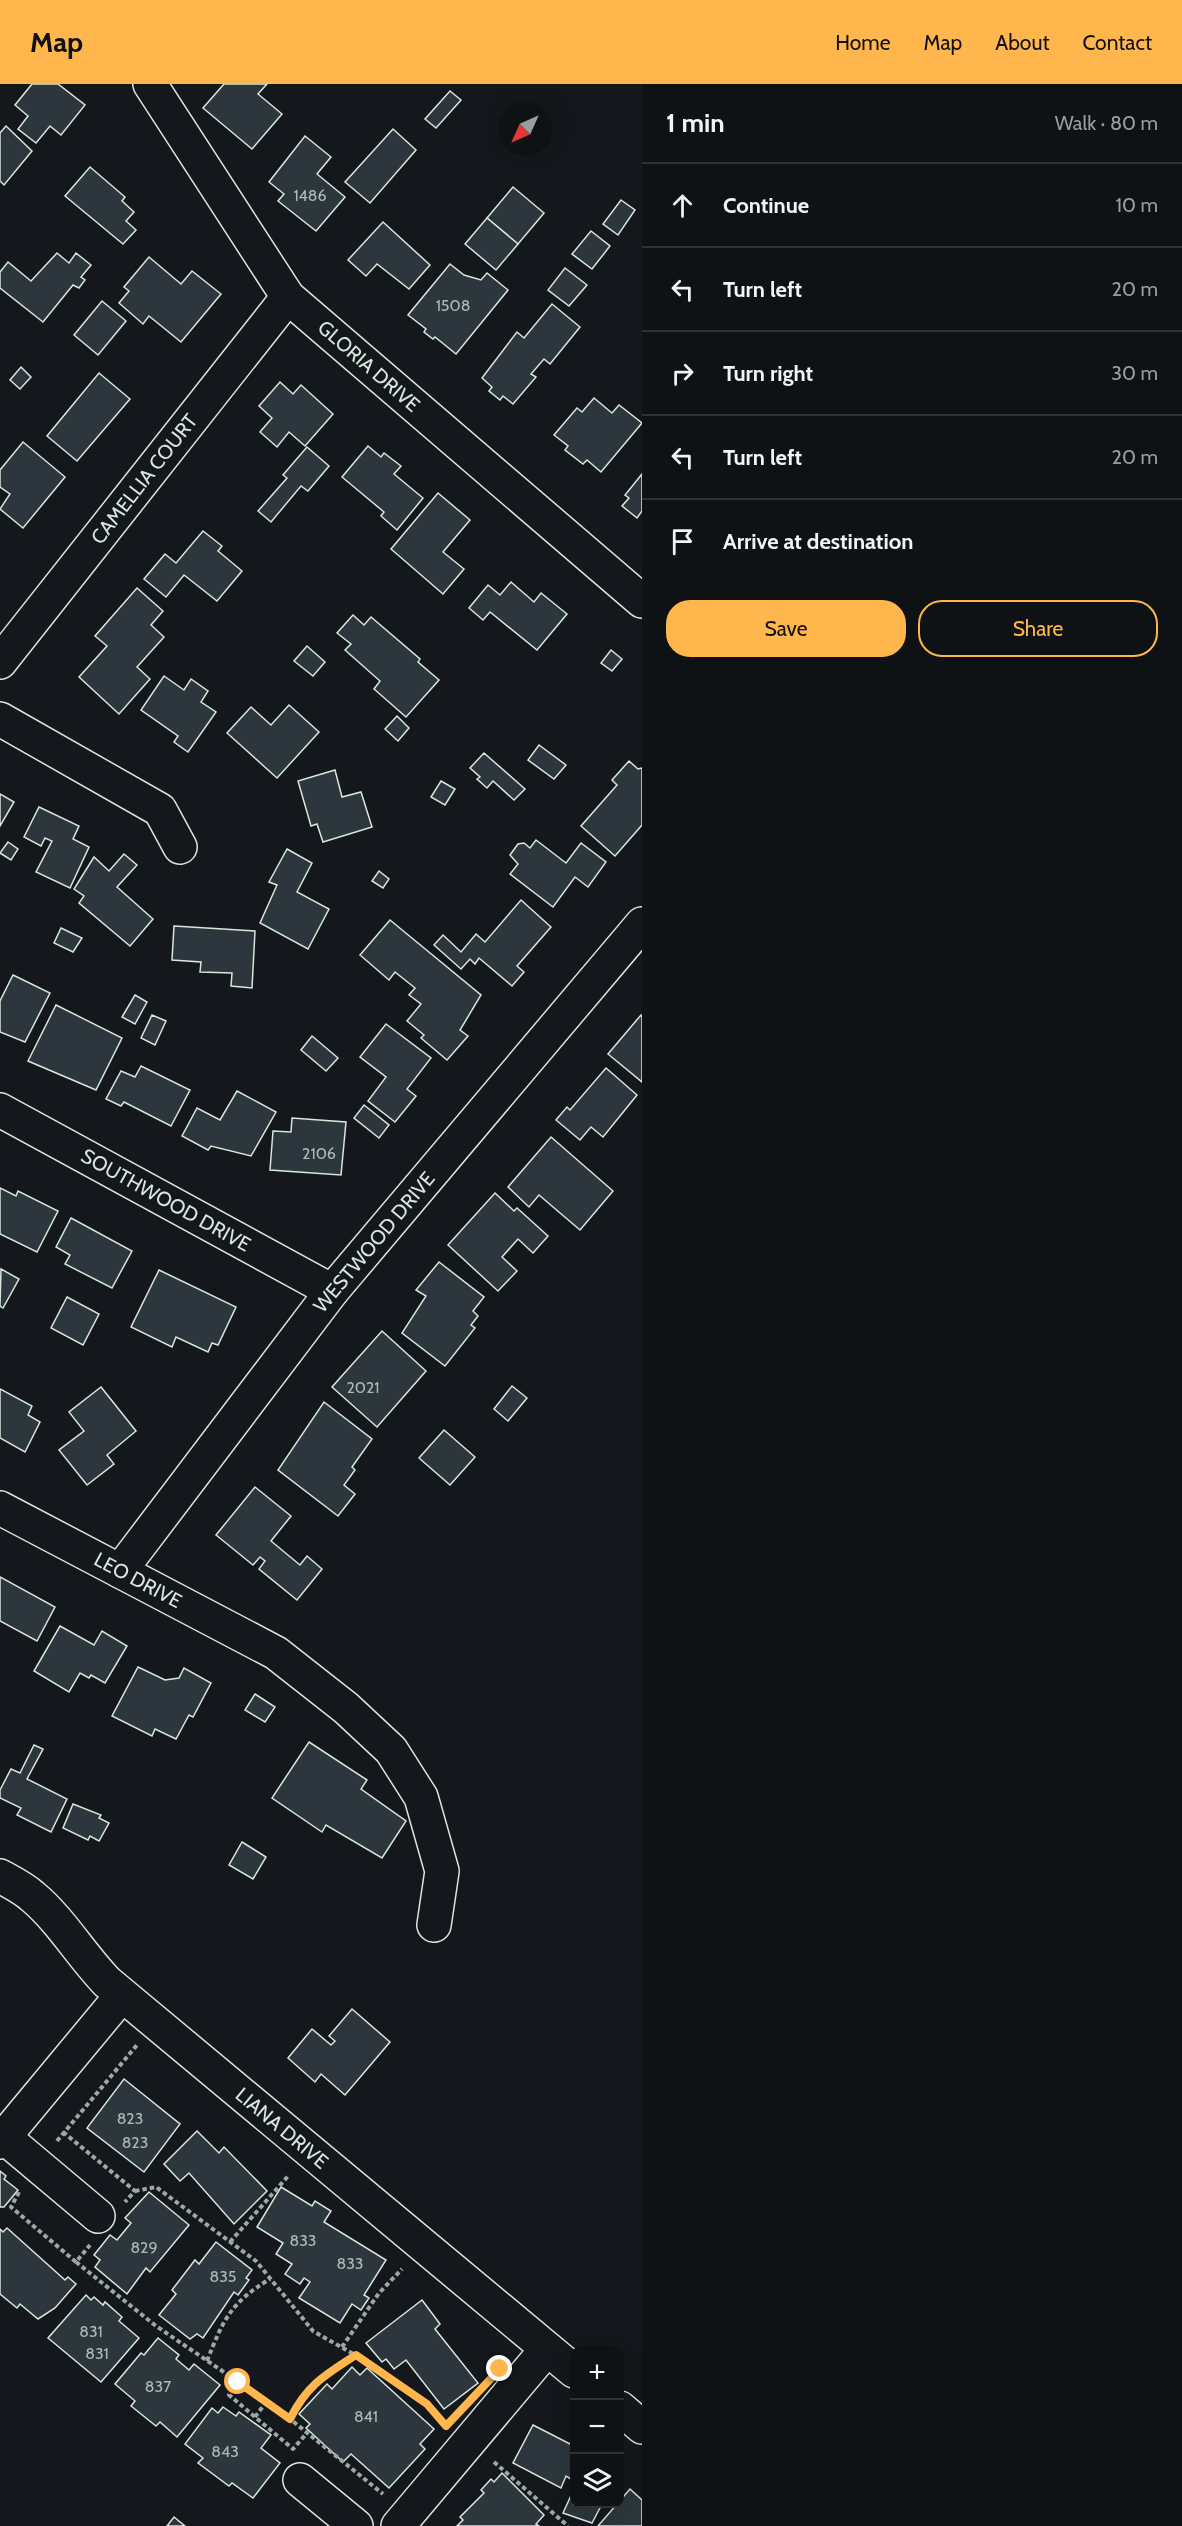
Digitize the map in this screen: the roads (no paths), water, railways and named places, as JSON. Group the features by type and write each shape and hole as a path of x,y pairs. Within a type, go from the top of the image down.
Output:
{"street":[{"name":"GLORIA DRIVE","path":"150,84 288,297 642,601"},
{"name":"CAMELLIA COURT","path":"0,662 288,297"},
{"path":"0,719 160,810 180,848"},
{"name":"WESTWOOD DRIVE","path":"120,1571 332,1291 642,924"},
{"name":"SOUTHWOOD DRIVE","path":"0,1110 332,1291"},
{"name":"LEO DRIVE","path":"0,1508 276,1653 346,1708 391,1750 421,1797 442,1871 434,1925"},
{"name":"LIANA DRIVE","path":"0,1876 31,1894 61,1926 81,1956 122,1995 570,2368"},
{"path":"98,2216 2,2140 122,1995"},
{"path":"393,2512 548,2349"},
{"path":"624,2411 642,2427"},
{"path":"300,2480 356,2526"}]}
